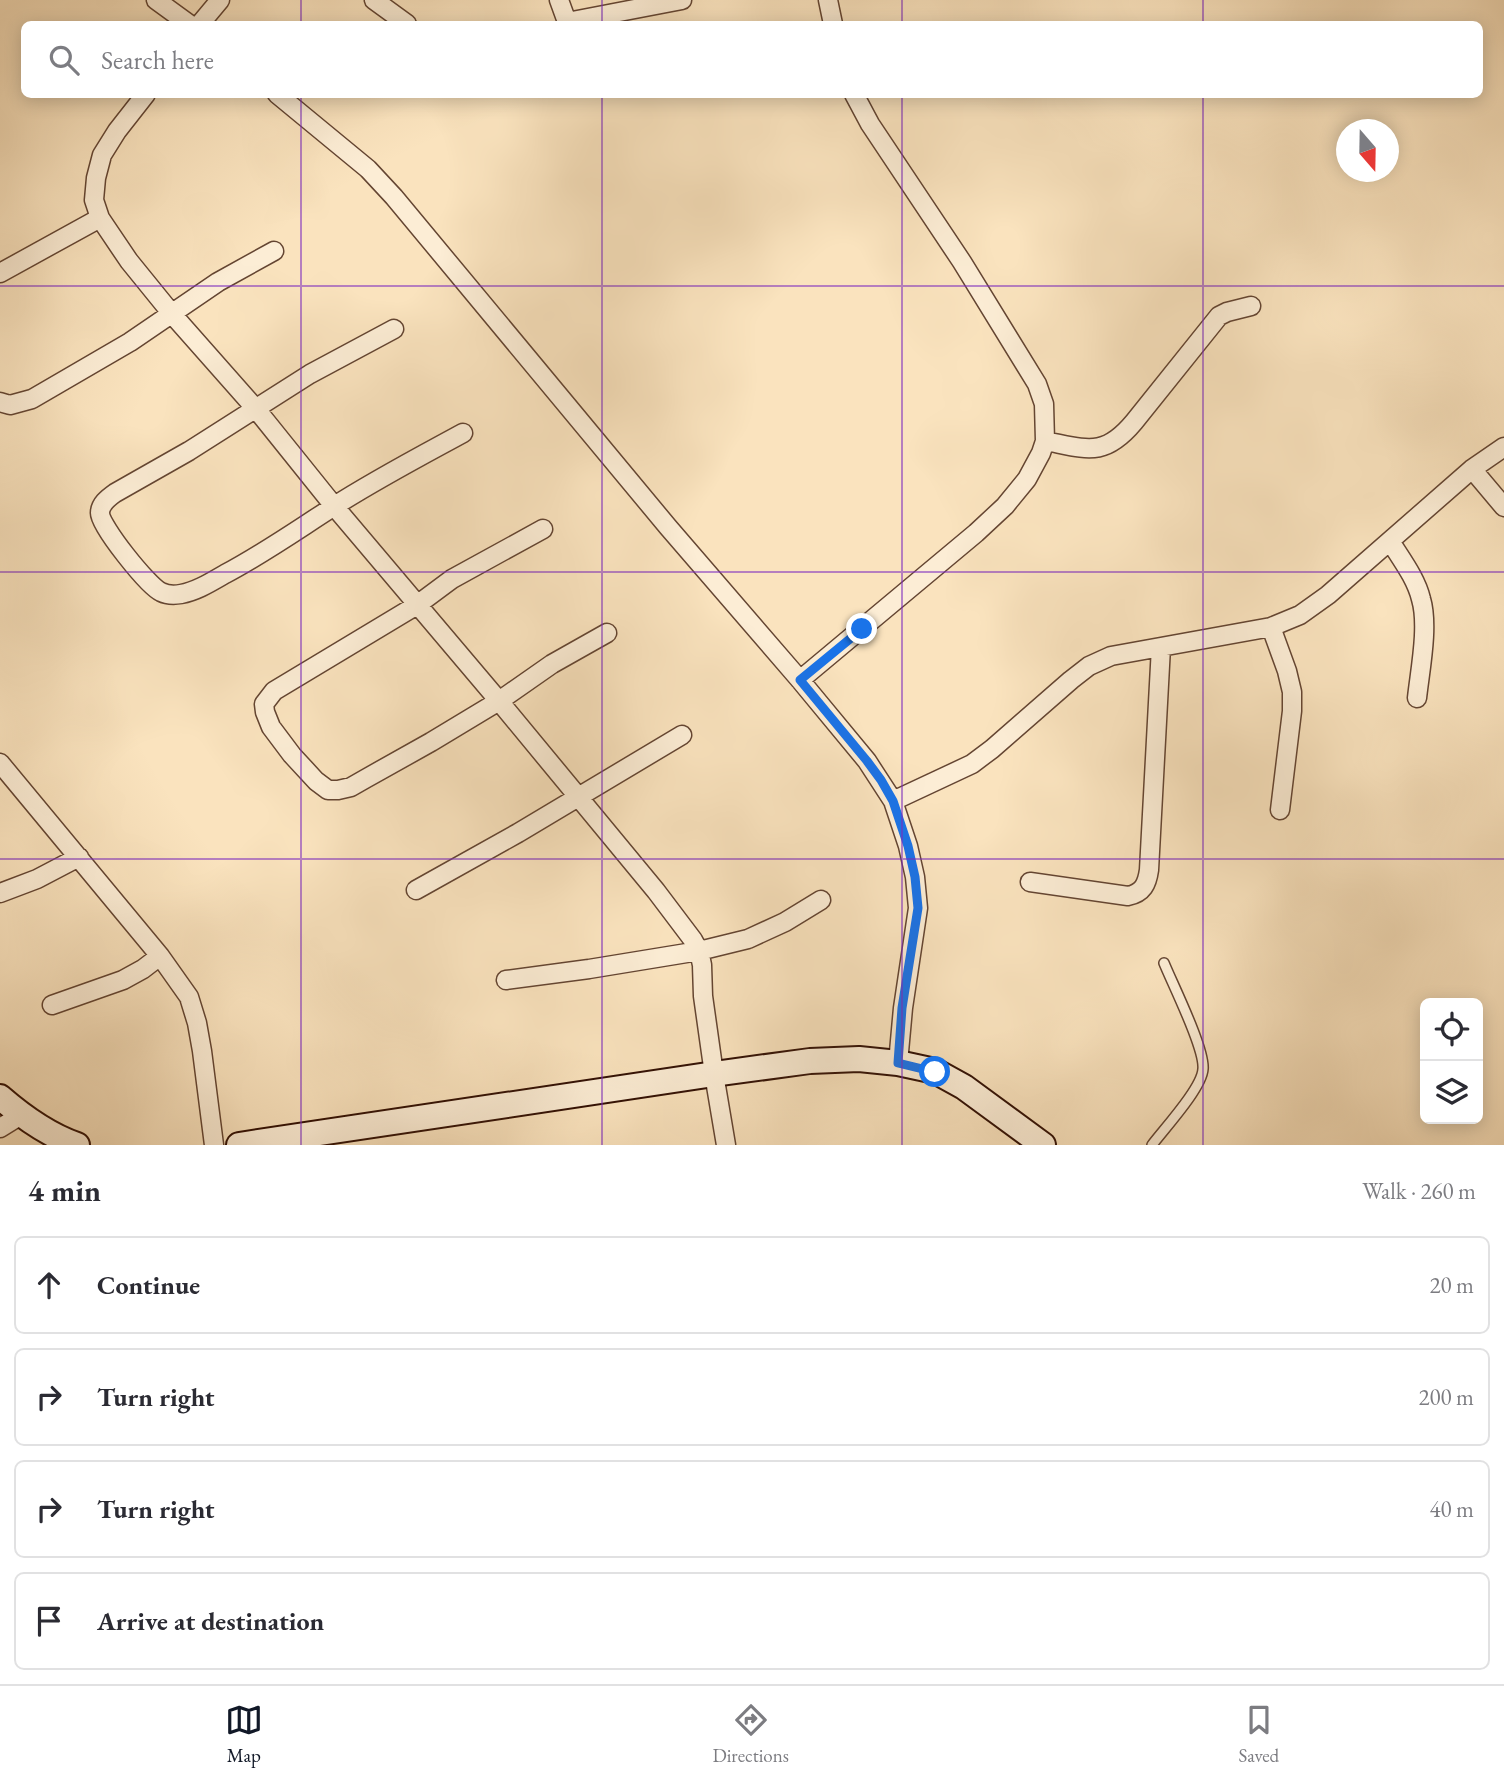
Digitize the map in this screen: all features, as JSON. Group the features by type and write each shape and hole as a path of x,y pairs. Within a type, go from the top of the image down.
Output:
{"street":[{"path":"156,0 185,21"},
{"path":"202,21 220,0"},
{"path":"374,0 403,21"},
{"path":"559,0 562,21"},
{"path":"572,21 682,0"},
{"path":"828,0 832,21"},
{"path":"143,98 102,155 94,200 100,218 129,261 172,314 256,410 499,701 656,891 693,940 702,965 703,996 713,1074 726,1145"},
{"path":"282,98 347,150 394,197 668,527 867,761 893,801 908,846 918,908 902,1008 898,1063"},
{"path":"800,680 976,533 1004,506 1027,479 1045,441 1044,404 1037,384 962,262 870,124 856,98"},
{"path":"0,273 100,218"},
{"path":"0,402 10,405 32,399 130,342 218,282 274,251"},
{"path":"1045,441 1089,450 1114,441 1124,434 1219,316 1251,306"},
{"path":"394,329 310,374 189,451 115,493 105,501 100,513 108,532 146,581 160,592 172,595 191,591 237,568 382,477 463,433"},
{"path":"893,801 981,758 1089,666 1111,656 1287,622 1315,605 1472,469 1504,447"},
{"path":"1472,469 1504,507"},
{"path":"543,529 452,579 417,605 283,684 264,704 264,712 271,727 321,786 328,790 351,787 499,701 552,664 607,634"},
{"path":"1390,541 1416,584 1423,606 1424,623 1417,698"},
{"path":"1271,627 1292,692 1280,810"},
{"path":"1030,882 1128,896 1136,894 1146,885 1161,648"},
{"path":"416,890 518,834 682,735"},
{"path":"0,763 160,956 188,997 197,1023 214,1145"},
{"path":"0,893 37,879 79,857"},
{"path":"506,980 699,951 748,939 785,922 821,900"},
{"path":"52,1005 123,980 143,970 160,956"},
{"path":"239,1145 328,1138 713,1074 810,1061 859,1059 898,1063 935,1072 964,1087 1042,1145"},
{"path":"0,1097 10,1122 77,1145"}],"lane":[{"path":"1152,1145 1200,1081 1203,1069 1197,1042 1164,963"}],"route":[{"path":"862,629 800,680 867,761 893,801 908,846 918,908 902,1008 898,1063 935,1072"}]}
